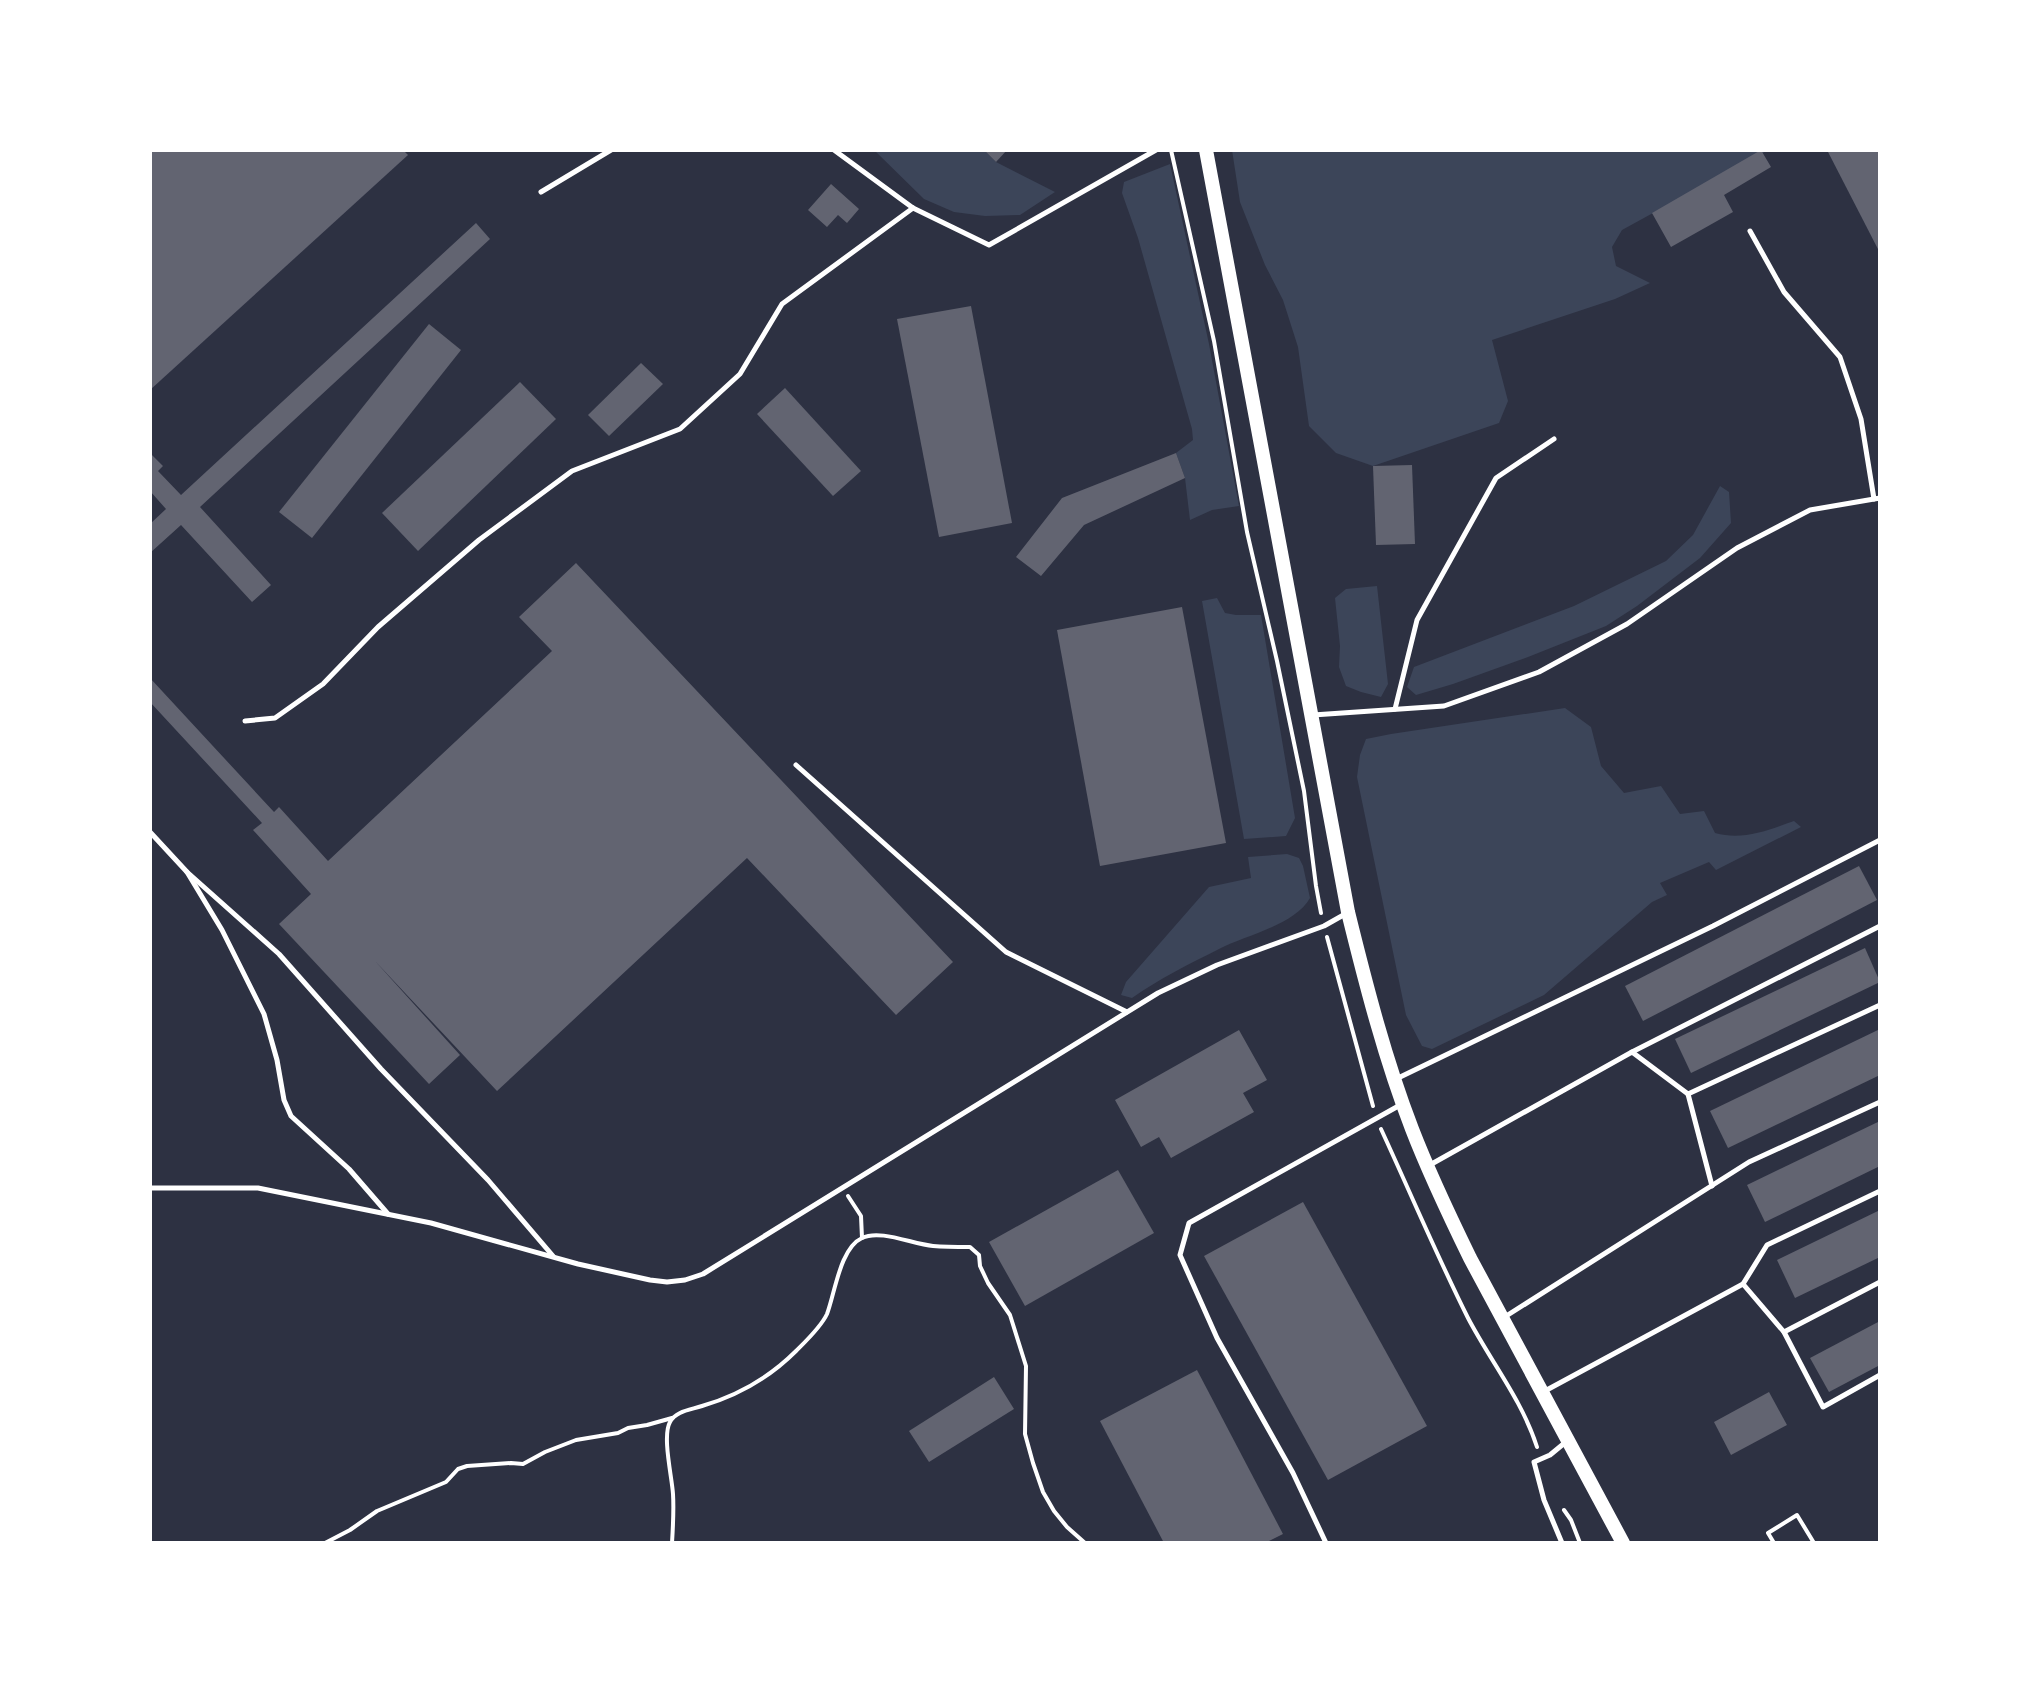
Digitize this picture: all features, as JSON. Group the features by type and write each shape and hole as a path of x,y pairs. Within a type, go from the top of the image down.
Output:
{"street":[{"path":"1206,150 1348,912 1367,992 1403,1104 1427,1166 1470,1258 1623,1543"}],"lane":[{"path":"541,192 611,150"},
{"path":"834,150 913,208 989,245 1156,150"},
{"path":"245,721 275,718 323,684 378,627 479,540 572,471 680,429 740,374 782,304 913,208"},
{"path":"1312,715 1444,706 1539,672 1627,624 1737,548 1810,510 1877,498 1861,419 1840,357 1784,292 1750,231"},
{"path":"1395,709 1417,620 1496,478 1554,439"},
{"path":"796,765 1006,952 1127,1012"},
{"path":"150,832 187,872 279,954 381,1069 488,1180 554,1257"},
{"path":"1395,1079 1713,926 1880,840"},
{"path":"187,872 222,930 264,1014 284,1100 291,1116 349,1169 389,1215"},
{"path":"150,1188 258,1188 431,1223 650,1280 685,1280 703,1274 1158,993 1217,965 1324,926 1348,912"},
{"path":"1427,1166 1632,1052 1880,926"},
{"path":"1688,1094 1880,1005"},
{"path":"1632,1052 1688,1094 1712,1186"},
{"path":"1503,1319 1749,1162 1880,1102"},
{"path":"1326,1543 1293,1473 1217,1338 1180,1255 1189,1223 1403,1104"},
{"path":"1542,1393 1743,1284 1767,1245 1880,1191"},
{"path":"1784,1332 1880,1282"},
{"path":"1743,1284 1784,1332 1823,1407 1880,1375"},
{"path":"1562,1543 1544,1500 1534,1462 1550,1455 1568,1441"}],"path":[{"path":"849,1198 861,1216 862,1238"},
{"path":"325,1543 377,1511 446,1482 458,1469 523,1464 576,1440 618,1433 672,1418 682,1411 727,1397 753,1384 794,1353 826,1316 851,1246 862,1238 882,1235 909,1243 970,1247 979,1255 980,1266 988,1283 1010,1315 1026,1366 1025,1434 1043,1492 1067,1527 1085,1543"},
{"path":"672,1418 667,1427 673,1498 672,1543"},
{"path":"1774,1543 1768,1533 1797,1515 1814,1543"}],"shaded area":[{"path":"874,150 984,150 996,162 1055,192 1020,215 985,216 954,212 924,199"},
{"path":"1232,150 1768,150 1622,230 1612,247 1616,266 1650,283 1615,299 1492,340 1508,401 1499,423 1373,466 1336,453 1309,426 1298,347 1283,300 1265,265 1240,202"},
{"path":"1170,164 1209,344 1239,506 1212,510 1190,520 1185,478 1176,453 1193,440 1192,429 1138,238 1122,193 1124,182"},
{"path":"1720,486 1729,492 1731,523 1700,558 1606,626 1453,684 1416,695 1407,687 1414,667 1574,606 1666,561 1693,535"},
{"path":"1377,586 1388,684 1381,697 1346,686 1339,667 1335,598 1346,589"},
{"path":"1217,598 1225,613 1261,615 1295,818 1286,836 1244,839 1202,601"},
{"path":"1565,708 1591,727 1601,766 1624,793 1661,786 1680,814 1704,811 1715,833 1725,835 1755,833 1794,821 1801,827 1716,870 1709,862 1660,883 1667,895 1652,902 1544,995 1432,1049 1422,1046 1406,1015 1357,777 1366,739"},
{"path":"1287,854 1299,858 1303,866 1310,898 1303,907 1282,922 1208,955 1132,998 1121,995 1126,982 1209,887 1251,878 1248,857"}],"building":[{"path":"150,150 403,150 408,155 150,390"},
{"path":"984,150 1007,150 996,162"},
{"path":"1761,150 1771,167 1724,195 1733,212 1671,247 1652,213"},
{"path":"1827,150 1880,150 1880,253"},
{"path":"831,184 859,209 847,223 838,215 827,227 808,210"},
{"path":"476,223 490,239 200,507 271,585 252,602 181,525 150,553 150,524 166,509 150,491 150,453 163,466 158,471 181,495"},
{"path":"971,306 1012,523 939,537 897,319"},
{"path":"429,324 461,350 312,538 279,512"},
{"path":"641,363 663,384 609,436 588,415"},
{"path":"520,382 556,419 418,551 382,513"},
{"path":"785,388 861,471 833,496 757,414"},
{"path":"1176,453 1185,478 1084,525 1041,576 1016,557 1062,498"},
{"path":"1412,465 1415,544 1376,545 1373,466"},
{"path":"576,563 953,962 896,1015 747,858 497,1091 375,961 460,1055 429,1084 279,924 311,894 253,830 262,823 150,702 150,678 274,812 279,807 328,861 552,651 519,617"},
{"path":"1182,607 1226,843 1100,866 1057,630"},
{"path":"1859,866 1877,900 1643,1021 1625,986"},
{"path":"1865,948 1880,982 1691,1073 1675,1039"},
{"path":"1880,1029 1880,1075 1728,1148 1710,1111"},
{"path":"1239,1030 1267,1080 1243,1093 1254,1112 1171,1158 1159,1137 1141,1147 1115,1100"},
{"path":"1880,1121 1880,1166 1765,1222 1747,1185"},
{"path":"1118,1170 1154,1233 1025,1306 989,1242"},
{"path":"1303,1202 1427,1426 1328,1480 1204,1256"},
{"path":"1880,1210 1880,1257 1795,1298 1777,1260"},
{"path":"1880,1321 1880,1365 1829,1392 1810,1358"},
{"path":"1197,1370 1283,1534 1265,1543 1164,1543 1100,1421"},
{"path":"994,1377 1014,1409 929,1462 909,1431"},
{"path":"1769,1392 1787,1425 1731,1455 1714,1422"}]}
